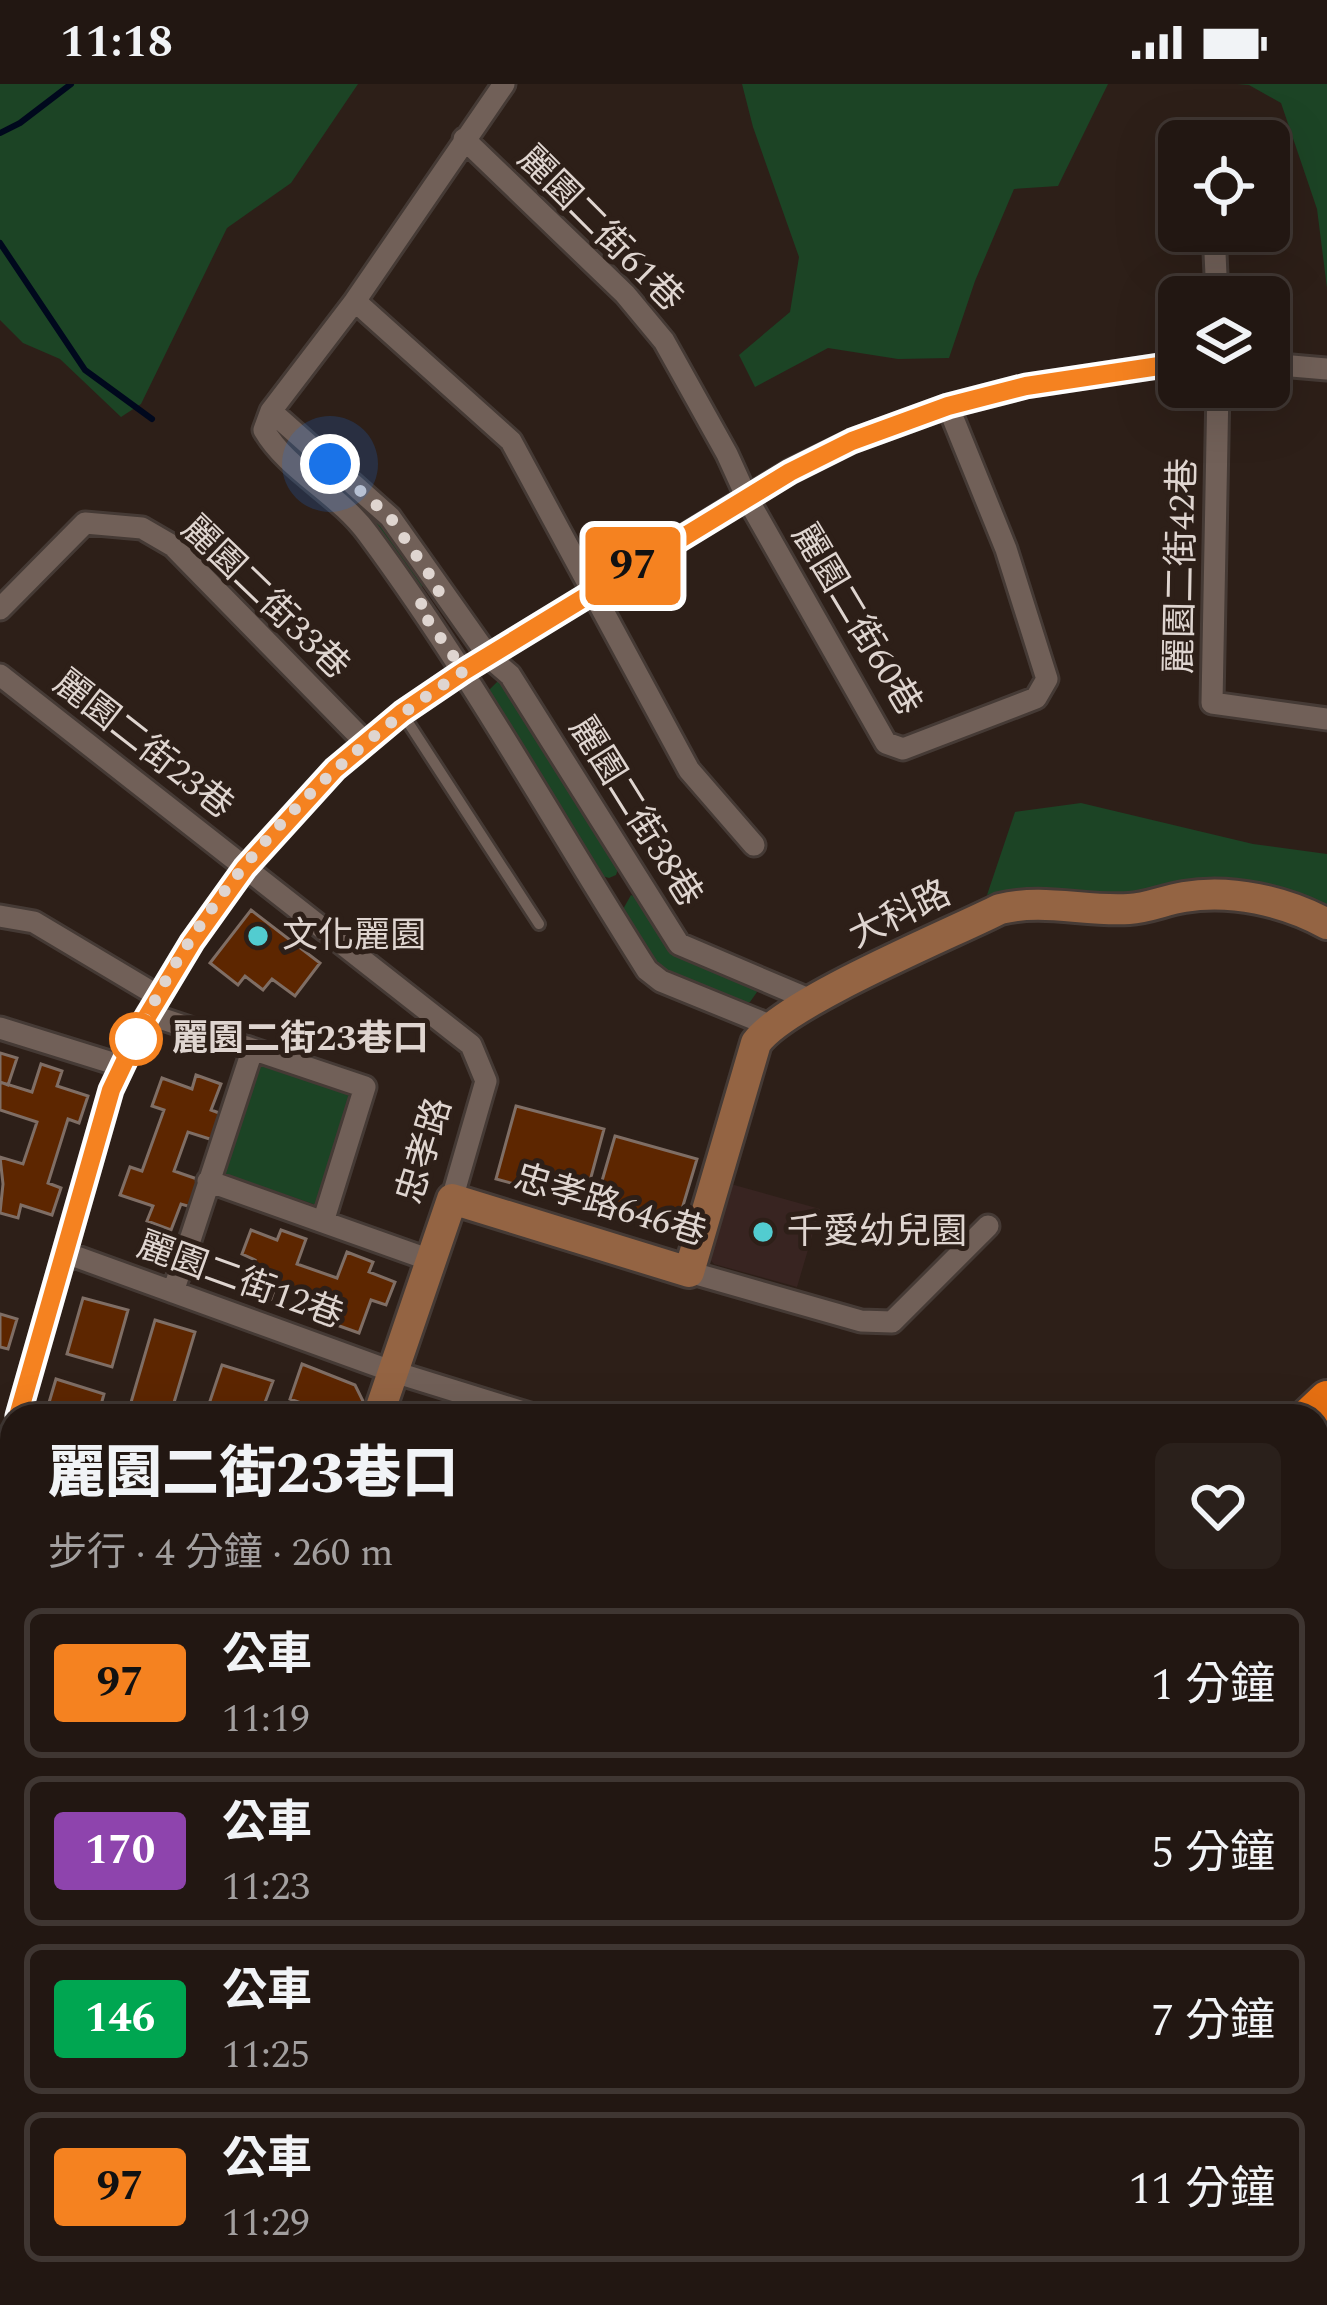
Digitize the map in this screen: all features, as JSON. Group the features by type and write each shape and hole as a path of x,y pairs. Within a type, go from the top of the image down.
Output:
{"street":[{"path":"271,411 355,302 504,84"},
{"name":"麗園二街61巷","path":"464,139 625,294 664,340 746,498"},
{"path":"355,302 511,441 689,770 754,845"},
{"path":"22,1404 111,1090 153,1005 245,868 275,831 365,742 464,671 594,589 852,441 948,406 1026,386 1158,366"},
{"path":"1290,366 1327,369"},
{"name":"麗園二街60巷","path":"746,498 886,742 903,749 1036,698 1048,679 1006,549 948,406"},
{"name":"麗園二街42巷","path":"1219,408 1212,703 1327,719"},
{"name":"麗園二街38巷","path":"770,1024 662,981 647,970 464,671 352,513 272,444 264,430 271,411 390,517 489,657 510,675 674,936 688,950 813,1001"},
{"name":"麗園二街33巷","path":"0,608 85,523 142,529 173,546 365,742"},
{"path":"418,606 440,590"},
{"name":"麗園二街23巷","path":"0,675 245,868"},
{"name":"忠孝路","path":"245,868 472,1046 485,1081 452,1199 381,1404"},
{"path":"603,895 638,875"},
{"name":"大科路","path":"770,1024 1000,909 1022,903 1134,909 1186,896 1222,895 1291,908 1327,924"},
{"path":"0,916 34,922 153,1005 252,1051 365,1087 323,1222"},
{"path":"688,1272 750,1060 770,1024"},
{"path":"0,1028 122,1066"},
{"path":"173,1292 252,1051"},
{"path":"208,1181 430,1260"},
{"name":"忠孝路646巷","path":"452,1199 861,1321 892,1322 988,1226"},
{"name":"麗園二街12巷","path":"66,1252 391,1371 497,1404"}],"lane":[{"path":"402,713 539,924"}],"shaded area":[{"name":"千愛幼兒園","path":"727,1183 820,1209 797,1287 714,1264 705,1254"}],"green space":[{"path":"0,84 358,84 291,183 227,228 141,404 121,417 60,359 23,343 0,320"},
{"path":"742,84 1108,84 1058,186 1014,189 949,358 898,359 828,348 755,387 739,355 790,312 799,257"},
{"path":"1237,84 1327,84 1327,288 1317,209 1290,120 1281,103 1249,85"},
{"path":"274,429 284,432 385,524 423,583 421,592 280,442"},
{"path":"498,681 505,685 619,866 616,875 599,875 486,693"},
{"path":"1081,803 1253,844 1327,854 1327,908 1298,894 1233,879 1191,880 1135,892 1039,889 987,895 1015,812"},
{"path":"631,895 642,900 674,952 750,983 757,992 750,1002 740,1004 666,975 622,911"},
{"path":"259,1064 355,1096 319,1206 222,1173"}],"building":[{"name":"文化麗園","path":"251,910 320,963 295,996 272,979 263,990 245,976 238,985 210,963"},
{"path":"0,1053 17,1058 8,1085 0,1082"},
{"path":"41,1064 62,1071 57,1086 88,1096 79,1123 68,1119 48,1183 61,1188 52,1215 21,1205 18,1218 0,1213 0,1157 23,1164 37,1122 0,1110 0,1082 32,1092"},
{"path":"196,1075 221,1084 211,1110 222,1114 213,1140 188,1132 174,1171 200,1180 191,1207 181,1204 171,1230 147,1221 153,1206 120,1195 130,1167 142,1171 164,1110 152,1106 162,1078 192,1089"},
{"path":"516,1106 604,1129 584,1203 496,1179"},
{"path":"615,1136 697,1159 676,1229 595,1205"},
{"path":"251,1230 277,1240 281,1230 306,1239 297,1264 337,1278 347,1252 373,1262 369,1272 395,1282 386,1305 371,1300 359,1333 331,1323 336,1310 275,1288 271,1299 244,1289 255,1260 242,1254"},
{"path":"83,1298 128,1310 112,1367 67,1354"},
{"path":"0,1314 17,1319 8,1349 0,1347"},
{"path":"155,1320 195,1332 174,1404 130,1404"},
{"path":"302,1364 355,1385 363,1401 304,1404 290,1399"},
{"path":"222,1365 273,1381 264,1404 209,1404"},
{"path":"56,1379 104,1394 101,1404 49,1404"}],"waterway":[{"path":"0,133 71,84"},
{"path":"0,243 85,370 152,419"}],"bus line":[{"name":"97","path":"22,1404 111,1090 142,1025 192,942 245,868 335,769 402,713 464,671 790,472 852,441 948,406 1026,386 1158,365"}],"place":[{"name":"文化麗園","path":"258,936"},
{"name":"麗園二街23巷口","path":"136,1039"},
{"name":"千愛幼兒園","path":"763,1232"}],"route":[{"path":"136,1039 192,942 275,831 365,742 464,671 418,606 440,590 390,517 330,464"}]}
